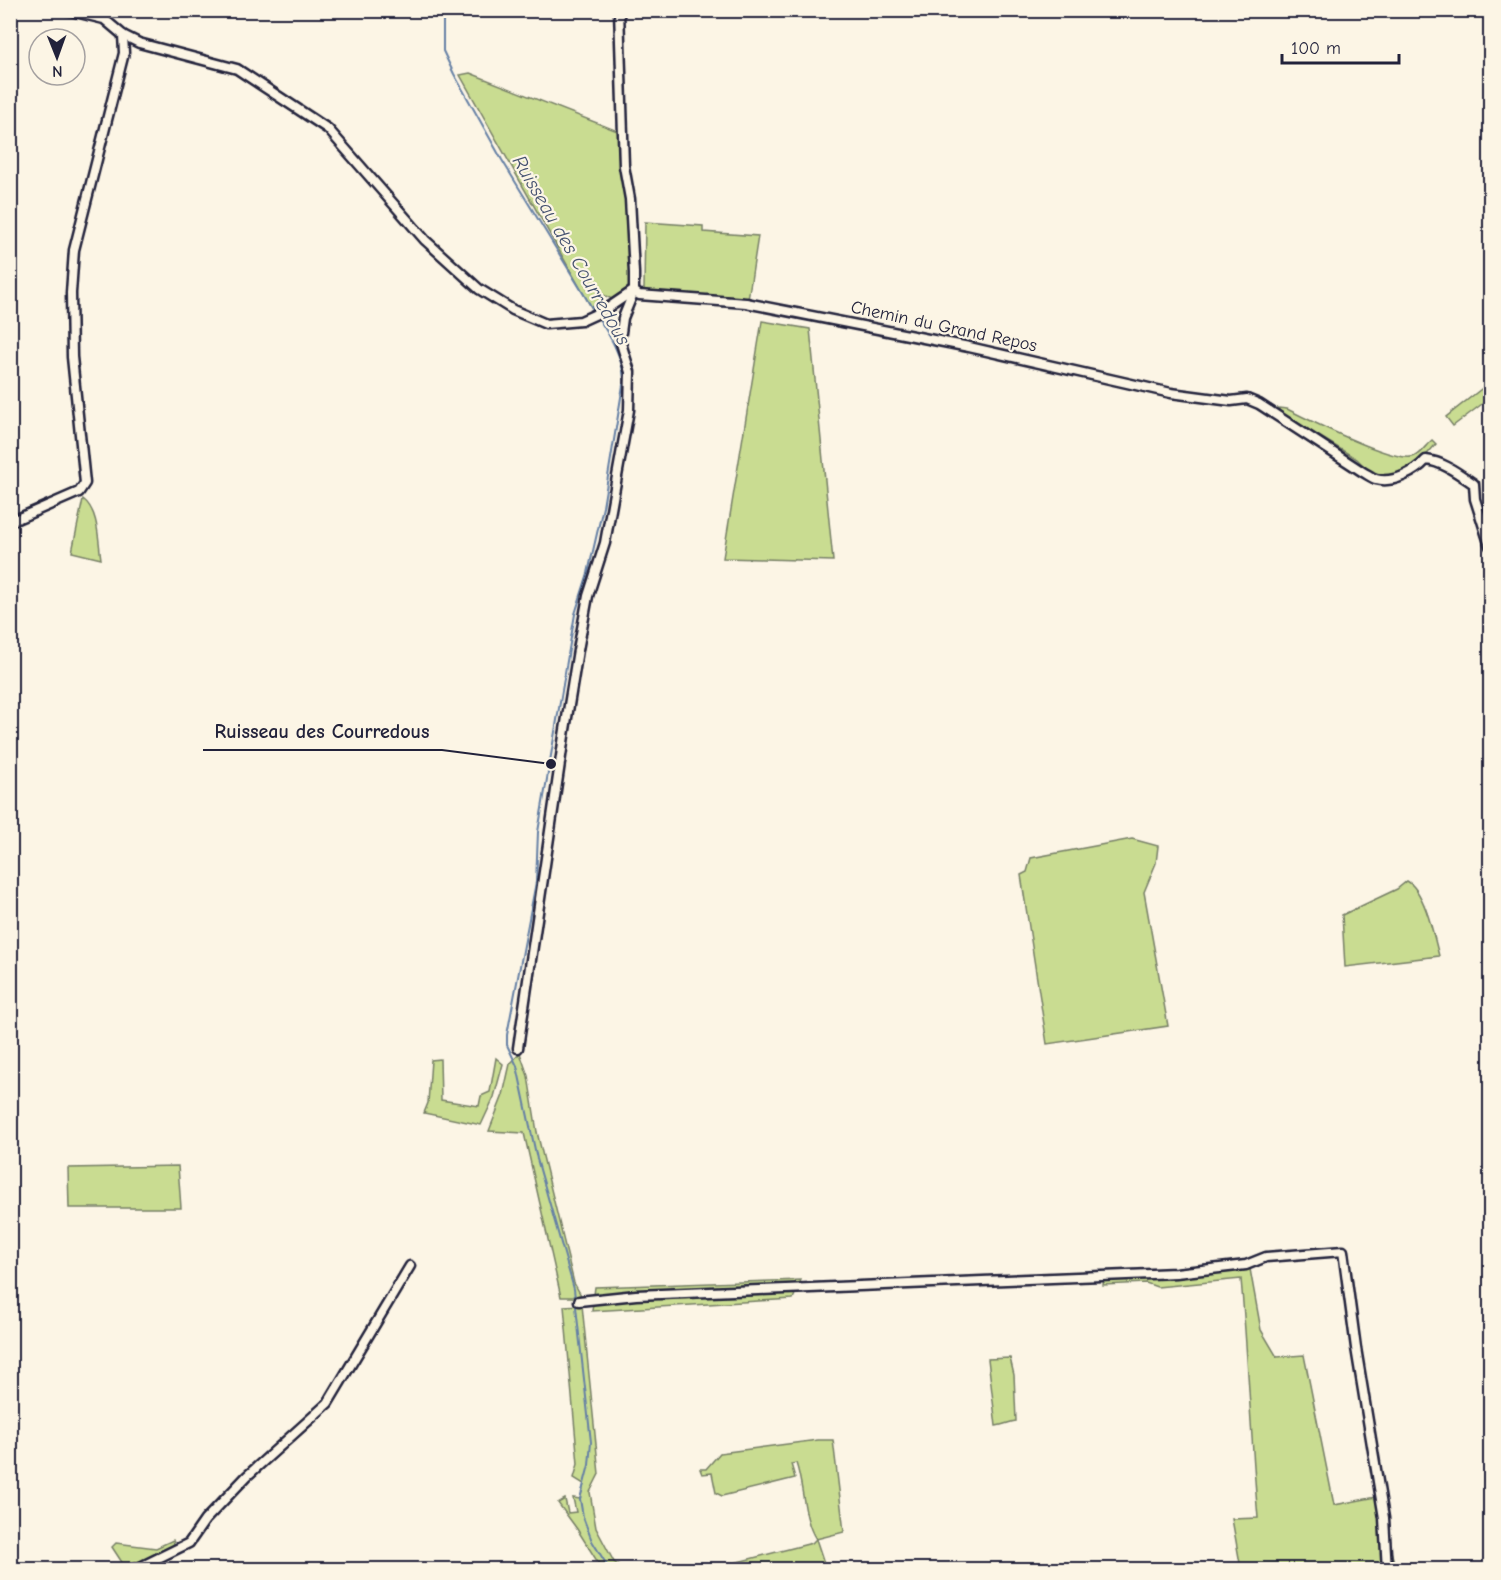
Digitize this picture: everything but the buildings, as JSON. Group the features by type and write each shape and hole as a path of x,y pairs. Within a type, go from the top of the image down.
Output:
{"street":[{"path":"67,10 102,15 123,35 147,45 237,69 328,129 425,240 479,289 513,310 546,324 581,321 605,310 634,291"},
{"path":"518,1048 588,596 605,543 629,410 630,372 620,340 623,318 634,291 630,199 624,166 619,10"},
{"path":"10,522 79,492 85,483 72,357 71,293 74,250 123,56 125,44 123,35"},
{"path":"123,56 132,47 147,45"},
{"name":"Chemin du Grand Repos","path":"634,291 639,295 746,303 969,347 1171,393 1222,400 1247,399 1259,404 1377,479 1390,480 1418,470 1426,460 1435,461 1458,473 1474,484 1475,499 1491,546"},
{"path":"579,1301 636,1295 1176,1274 1246,1264 1266,1257 1343,1251 1356,1348 1384,1518 1387,1569"},
{"path":"134,1569 189,1543 205,1520 247,1476 328,1403 410,1266"}],"green space":[{"path":"470,73 620,132 628,221 630,291 614,300 597,292 601,304 591,307 460,75"},
{"path":"645,222 703,226 703,232 758,236 748,300 644,290"},
{"path":"762,321 810,329 833,561 723,558"},
{"path":"1490,382 1490,398 1453,426 1446,417"},
{"path":"1278,408 1287,409 1352,440 1390,454 1415,456 1432,440 1436,444 1415,468 1388,477 1377,475 1357,459 1281,413"},
{"path":"83,499 95,518 101,559 72,552"},
{"path":"1132,839 1158,846 1156,863 1144,892 1168,1026 1047,1044 1021,875 1027,872 1031,858"},
{"path":"1407,881 1419,894 1424,904 1439,956 1345,967 1342,915 1397,889"},
{"path":"520,1053 528,1076 537,1132 574,1283 582,1297 561,1297 524,1133 489,1131 503,1095 510,1064"},
{"path":"496,1058 503,1064 494,1097 481,1125 424,1113 428,1103 431,1060 440,1059 441,1100 479,1106 481,1096 490,1092"},
{"path":"178,1166 181,1208 69,1208 68,1168"},
{"path":"1246,1266 1250,1269 1261,1330 1277,1357 1304,1355 1334,1505 1376,1497 1396,1569 1241,1569 1232,1519 1258,1518 1241,1279 1157,1287 1146,1283 1103,1285 1105,1271"},
{"path":"801,1280 793,1299 592,1311 595,1287"},
{"path":"582,1305 599,1474 590,1492 596,1528 614,1562 624,1569 602,1569 558,1503 565,1499 568,1513 576,1512 573,1498 580,1499 584,1484 574,1478 578,1464 564,1306"},
{"path":"1010,1358 1014,1375 1016,1421 996,1426 988,1359"},
{"path":"833,1440 844,1532 816,1539 806,1513 796,1463 791,1464 795,1478 722,1496 716,1493 712,1473 702,1474 700,1469 706,1469 720,1453"},
{"path":"816,1539 826,1569 710,1569 812,1543"},
{"path":"173,1540 175,1547 127,1570 112,1547 116,1543 156,1548"}],"waterway":[{"name":"Ruisseau des Courredous","path":"443,10 443,51 454,74 502,160 594,311"},
{"name":"Ruisseau des Courredous","path":"597,316 618,354 624,379 603,507 588,573 575,614 538,832 536,882 507,1045 517,1066 537,1159 574,1289 591,1442 589,1465 580,1499 583,1517 592,1541 610,1570"}],"place":[{"name":"Ruisseau des Courredous","path":"551,764"}]}
